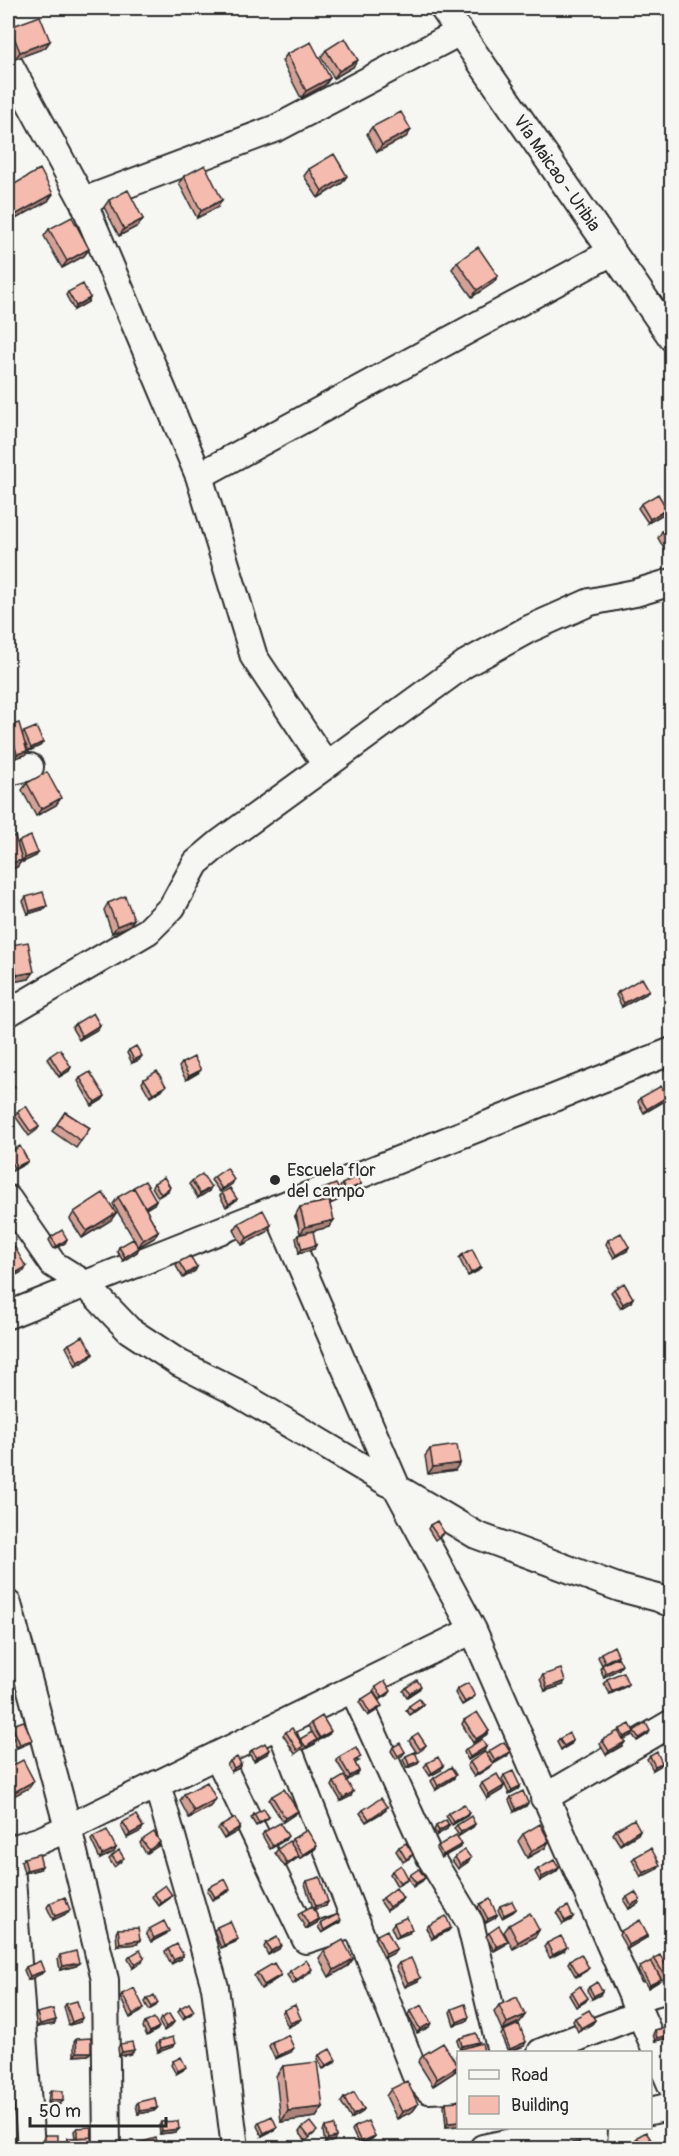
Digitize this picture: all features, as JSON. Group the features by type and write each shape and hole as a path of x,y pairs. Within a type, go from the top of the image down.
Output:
{"street":[{"name":"Vía Maicao - Uribia","path":"443,8 672,339"},
{"path":"83,201 277,128 460,32"},
{"path":"8,62 83,201 199,476 254,657 326,765"},
{"path":"199,476 612,252"},
{"path":"8,1013 148,931 172,907 196,863 221,842 465,664 529,629 590,602 635,593 672,582"},
{"path":"8,1315 672,1051"},
{"path":"8,1199 53,1264 85,1284 129,1330 179,1363 234,1390 476,1535 620,1588 672,1604"},
{"path":"276,1208 398,1490 472,1630 636,2006 666,2061 672,2087"},
{"path":"8,1604 68,1828 105,1980 107,2148"},
{"path":"31,2148 9,1850 41,1840 68,1828 472,1630"},
{"path":"352,1689 427,1852 470,1923 501,2051"},
{"path":"544,1798 672,1723"},
{"path":"279,1725 415,2074 429,2090 449,2089 457,2086"},
{"path":"217,1755 306,1940 357,1923"},
{"path":"157,1784 215,1987 235,2148"},
{"path":"543,2051 672,1988"},
{"path":"652,2110 672,2106"},
{"path":"483,2148 567,2129"},
{"path":"593,2148 594,2129"}],"building":[{"path":"40,16 50,41 20,52 10,27"},
{"path":"345,38 358,60 339,71 326,50"},
{"path":"311,42 330,78 306,91 287,54"},
{"path":"401,112 411,130 382,145 372,127"},
{"path":"334,154 347,176 322,191 309,169"},
{"path":"205,165 222,200 201,211 184,176"},
{"path":"40,169 53,194 15,215 8,202 8,188"},
{"path":"128,190 143,219 124,229 109,200"},
{"path":"72,217 89,249 67,261 49,229"},
{"path":"478,247 498,276 477,290 457,262"},
{"path":"83,284 90,298 76,306 68,292"},
{"path":"658,494 667,509 650,519 641,504"},
{"path":"672,526 672,547 662,531"},
{"path":"19,723 27,751 17,754 9,726"},
{"path":"36,727 43,742 31,748 24,732"},
{"path":"8,740 12,753 8,755"},
{"path":"47,772 61,798 41,809 27,783"},
{"path":"15,836 22,860 8,864 8,838"},
{"path":"31,836 38,853 25,858 19,841"},
{"path":"8,889 12,903 8,904"},
{"path":"43,892 47,906 30,911 26,897"},
{"path":"125,896 134,919 117,926 108,903"},
{"path":"28,942 34,972 17,975 11,945"},
{"path":"642,978 649,990 624,1003 618,992"},
{"path":"93,1013 100,1025 82,1036 75,1024"},
{"path":"136,1046 142,1056 134,1060 129,1050"},
{"path":"60,1049 71,1067 61,1074 50,1056"},
{"path":"194,1057 201,1070 189,1076 182,1063"},
{"path":"157,1071 166,1086 153,1093 144,1079"},
{"path":"90,1072 105,1096 95,1102 80,1078"},
{"path":"8,1077 15,1087 8,1092"},
{"path":"661,1086 667,1097 647,1109 640,1098"},
{"path":"26,1106 39,1127 31,1132 17,1112"},
{"path":"65,1112 90,1128 81,1141 57,1124"},
{"path":"20,1146 28,1161 14,1168 8,1153"},
{"path":"227,1168 234,1180 222,1189 214,1177"},
{"path":"202,1174 211,1187 200,1194 192,1181"},
{"path":"357,1176 361,1184 346,1191 342,1184"},
{"path":"164,1177 170,1187 161,1194 154,1183"},
{"path":"145,1181 156,1200 145,1207 132,1188"},
{"path":"336,1184 342,1196 323,1202 318,1191"},
{"path":"134,1188 158,1231 143,1240 118,1197"},
{"path":"230,1188 237,1199 229,1204 222,1193"},
{"path":"103,1193 116,1213 87,1231 74,1212"},
{"path":"329,1201 334,1220 305,1227 300,1207"},
{"path":"263,1210 271,1225 247,1238 239,1223"},
{"path":"62,1230 67,1239 57,1246 51,1237"},
{"path":"313,1231 316,1245 302,1249 298,1235"},
{"path":"621,1233 629,1247 616,1255 608,1240"},
{"path":"133,1239 139,1248 125,1257 119,1247"},
{"path":"14,1246 26,1267 14,1274 8,1262 8,1250"},
{"path":"472,1249 481,1267 471,1273 462,1255"},
{"path":"190,1256 197,1267 186,1274 179,1262"},
{"path":"624,1283 633,1298 623,1304 614,1289"},
{"path":"83,1336 93,1354 78,1362 69,1344"},
{"path":"457,1445 460,1463 433,1467 430,1449"},
{"path":"437,1521 444,1532 438,1537 430,1525"},
{"path":"614,1646 618,1655 605,1662 601,1653"},
{"path":"618,1657 622,1665 606,1673 602,1665"},
{"path":"561,1669 565,1681 547,1688 543,1675"},
{"path":"623,1672 628,1684 612,1691 607,1679"},
{"path":"417,1680 421,1686 410,1693 406,1688"},
{"path":"385,1681 391,1691 382,1697 376,1687"},
{"path":"468,1683 475,1696 465,1702 457,1689"},
{"path":"373,1692 382,1706 370,1713 362,1699"},
{"path":"419,1699 423,1704 413,1711 409,1706"},
{"path":"477,1712 489,1731 476,1739 464,1720"},
{"path":"322,1716 331,1731 320,1738 311,1723"},
{"path":"24,1721 32,1740 20,1744 12,1725"},
{"path":"646,1723 650,1731 639,1738 634,1731"},
{"path":"630,1724 634,1732 624,1737 620,1729"},
{"path":"292,1728 303,1746 297,1750 286,1732"},
{"path":"618,1731 625,1742 609,1751 602,1740"},
{"path":"312,1732 317,1740 306,1747 300,1739"},
{"path":"418,1733 426,1745 420,1749 412,1737"},
{"path":"569,1733 573,1741 564,1746 559,1739"},
{"path":"482,1739 486,1747 470,1757 466,1749"},
{"path":"504,1742 510,1752 495,1761 489,1751"},
{"path":"265,1743 269,1750 256,1758 252,1750"},
{"path":"400,1743 405,1752 398,1756 393,1747"},
{"path":"356,1747 361,1757 354,1761 359,1771 350,1776 339,1757"},
{"path":"415,1752 419,1761 409,1765 406,1756"},
{"path":"485,1752 493,1764 477,1774 470,1762"},
{"path":"657,1752 662,1763 655,1766 650,1756"},
{"path":"237,1757 241,1764 234,1768 230,1761"},
{"path":"438,1757 443,1766 432,1773 427,1763"},
{"path":"23,1760 34,1781 9,1795 8,1768"},
{"path":"451,1767 456,1775 438,1786 434,1778"},
{"path":"513,1771 520,1786 512,1790 504,1775"},
{"path":"497,1774 504,1786 489,1795 482,1783"},
{"path":"344,1776 353,1792 343,1798 334,1782"},
{"path":"207,1782 216,1799 194,1811 184,1794"},
{"path":"284,1789 298,1811 285,1818 272,1796"},
{"path":"523,1791 528,1803 516,1809 511,1797"},
{"path":"381,1798 387,1807 369,1819 363,1810"},
{"path":"464,1804 469,1813 454,1822 449,1813"},
{"path":"264,1809 269,1817 259,1823 254,1814"},
{"path":"136,1815 143,1827 130,1834 123,1822"},
{"path":"471,1816 475,1824 461,1832 457,1825"},
{"path":"235,1818 240,1827 227,1835 221,1826"},
{"path":"634,1819 640,1830 623,1841 616,1830"},
{"path":"446,1820 449,1825 439,1831 436,1826"},
{"path":"280,1823 288,1836 273,1846 264,1832"},
{"path":"540,1824 549,1841 532,1851 523,1834"},
{"path":"107,1830 116,1848 102,1855 93,1837"},
{"path":"307,1830 317,1846 303,1855 292,1839"},
{"path":"154,1832 160,1842 149,1850 142,1840"},
{"path":"456,1835 462,1844 443,1855 438,1846"},
{"path":"289,1841 299,1856 287,1863 278,1849"},
{"path":"406,1843 413,1854 406,1859 399,1847"},
{"path":"651,1848 660,1865 643,1873 635,1857"},
{"path":"119,1850 124,1858 117,1863 112,1856"},
{"path":"465,1850 471,1858 460,1865 455,1857"},
{"path":"39,1854 42,1866 27,1870 24,1858"},
{"path":"554,1860 559,1868 542,1877 538,1869"},
{"path":"401,1865 408,1878 400,1883 392,1871"},
{"path":"419,1869 425,1878 416,1883 410,1875"},
{"path":"320,1877 328,1902 316,1906 307,1881"},
{"path":"225,1879 230,1889 215,1897 209,1887"},
{"path":"165,1885 172,1895 161,1903 154,1893"},
{"path":"396,1888 403,1898 389,1907 383,1898"},
{"path":"635,1892 640,1900 631,1905 627,1897"},
{"path":"65,1897 70,1910 55,1916 50,1903"},
{"path":"490,1899 497,1915 488,1919 480,1904"},
{"path":"512,1901 516,1909 504,1915 500,1906"},
{"path":"312,1906 319,1919 309,1925 301,1912"},
{"path":"568,1906 573,1917 565,1921 560,1910"},
{"path":"530,1913 539,1930 518,1942 509,1925"},
{"path":"338,1914 341,1920 324,1930 321,1923"},
{"path":"446,1916 451,1928 434,1936 429,1925"},
{"path":"407,1917 412,1929 399,1935 394,1923"},
{"path":"640,1920 648,1935 629,1945 621,1931"},
{"path":"164,1921 169,1931 154,1938 149,1929"},
{"path":"230,1921 238,1939 224,1945 217,1927"},
{"path":"499,1926 508,1941 497,1947 489,1933"},
{"path":"138,1928 140,1940 120,1943 118,1929"},
{"path":"387,1930 396,1949 386,1954 377,1935"},
{"path":"561,1936 567,1947 553,1955 547,1943"},
{"path":"277,1937 281,1945 271,1951 266,1943"},
{"path":"343,1940 353,1959 334,1970 324,1951"},
{"path":"177,1944 183,1955 174,1960 168,1949"},
{"path":"140,1950 144,1958 135,1964 130,1956"},
{"path":"76,1951 79,1963 63,1966 60,1955"},
{"path":"581,1954 589,1968 578,1974 570,1960"},
{"path":"660,1955 670,1973 665,1976 654,1958"},
{"path":"411,1958 420,1978 408,1983 399,1963"},
{"path":"672,1959 672,1970 667,1962"},
{"path":"306,1960 312,1969 296,1980 290,1971"},
{"path":"40,1961 44,1971 30,1976 26,1967"},
{"path":"651,1961 661,1979 650,1985 640,1967"},
{"path":"274,1963 281,1975 264,1985 257,1973"},
{"path":"597,1982 602,1991 594,1996 589,1987"},
{"path":"580,1986 588,1998 579,2004 572,1992"},
{"path":"134,1988 144,2008 133,2014 122,1994"},
{"path":"154,1995 158,2003 152,2007 147,1999"},
{"path":"517,1997 525,2015 507,2023 499,2005"},
{"path":"77,2001 82,2018 72,2022 66,2004"},
{"path":"189,2003 194,2011 185,2016 180,2008"},
{"path":"465,2004 469,2017 457,2022 452,2009"},
{"path":"295,2005 301,2019 290,2023 284,2010"},
{"path":"422,2005 431,2023 420,2029 410,2011"},
{"path":"53,2009 56,2020 40,2024 37,2013"},
{"path":"589,2010 595,2020 581,2028 575,2018"},
{"path":"169,2014 174,2022 166,2027 161,2018"},
{"path":"154,2018 159,2027 150,2032 145,2023"},
{"path":"519,2024 526,2042 510,2049 503,2031"},
{"path":"672,2026 672,2034 657,2038 655,2030"},
{"path":"476,2033 479,2042 462,2046 460,2038"},
{"path":"288,2035 294,2048 278,2056 272,2042"},
{"path":"173,2037 175,2044 161,2048 159,2041"},
{"path":"91,2038 91,2052 77,2052 76,2039"},
{"path":"132,2042 134,2050 122,2052 120,2044"},
{"path":"443,2043 457,2067 437,2079 423,2055"},
{"path":"482,2043 484,2051 461,2051 461,2049"},
{"path":"330,2049 336,2060 326,2066 319,2055"},
{"path":"181,2057 186,2067 178,2071 173,2061"},
{"path":"317,2062 323,2107 288,2111 283,2066"},
{"path":"8,2081 11,2098 8,2099"},
{"path":"407,2081 418,2104 402,2112 391,2089"},
{"path":"51,2090 63,2091 63,2101 51,2100"},
{"path":"354,2092 364,2109 353,2115 344,2098"},
{"path":"155,2098 157,2108 140,2111 138,2102"},
{"path":"457,2101 457,2122 448,2123 446,2102"},
{"path":"272,2116 277,2127 264,2133 259,2122"},
{"path":"178,2121 179,2129 162,2131 161,2122"},
{"path":"368,2121 375,2136 361,2142 354,2127"},
{"path":"310,2122 317,2131 309,2137 302,2128"},
{"path":"334,2125 336,2137 328,2139 325,2127"},
{"path":"91,2127 92,2138 77,2138 77,2128"},
{"path":"646,2132 655,2146 652,2148 644,2148 637,2137"},
{"path":"45,2135 58,2135 58,2144 45,2145"},
{"path":"91,2137 92,2148 69,2148 68,2138"},
{"path":"156,2138 159,2148 140,2148 139,2143"}],"place":[{"name":"Escuela flor del campo","path":"275,1180"}]}
